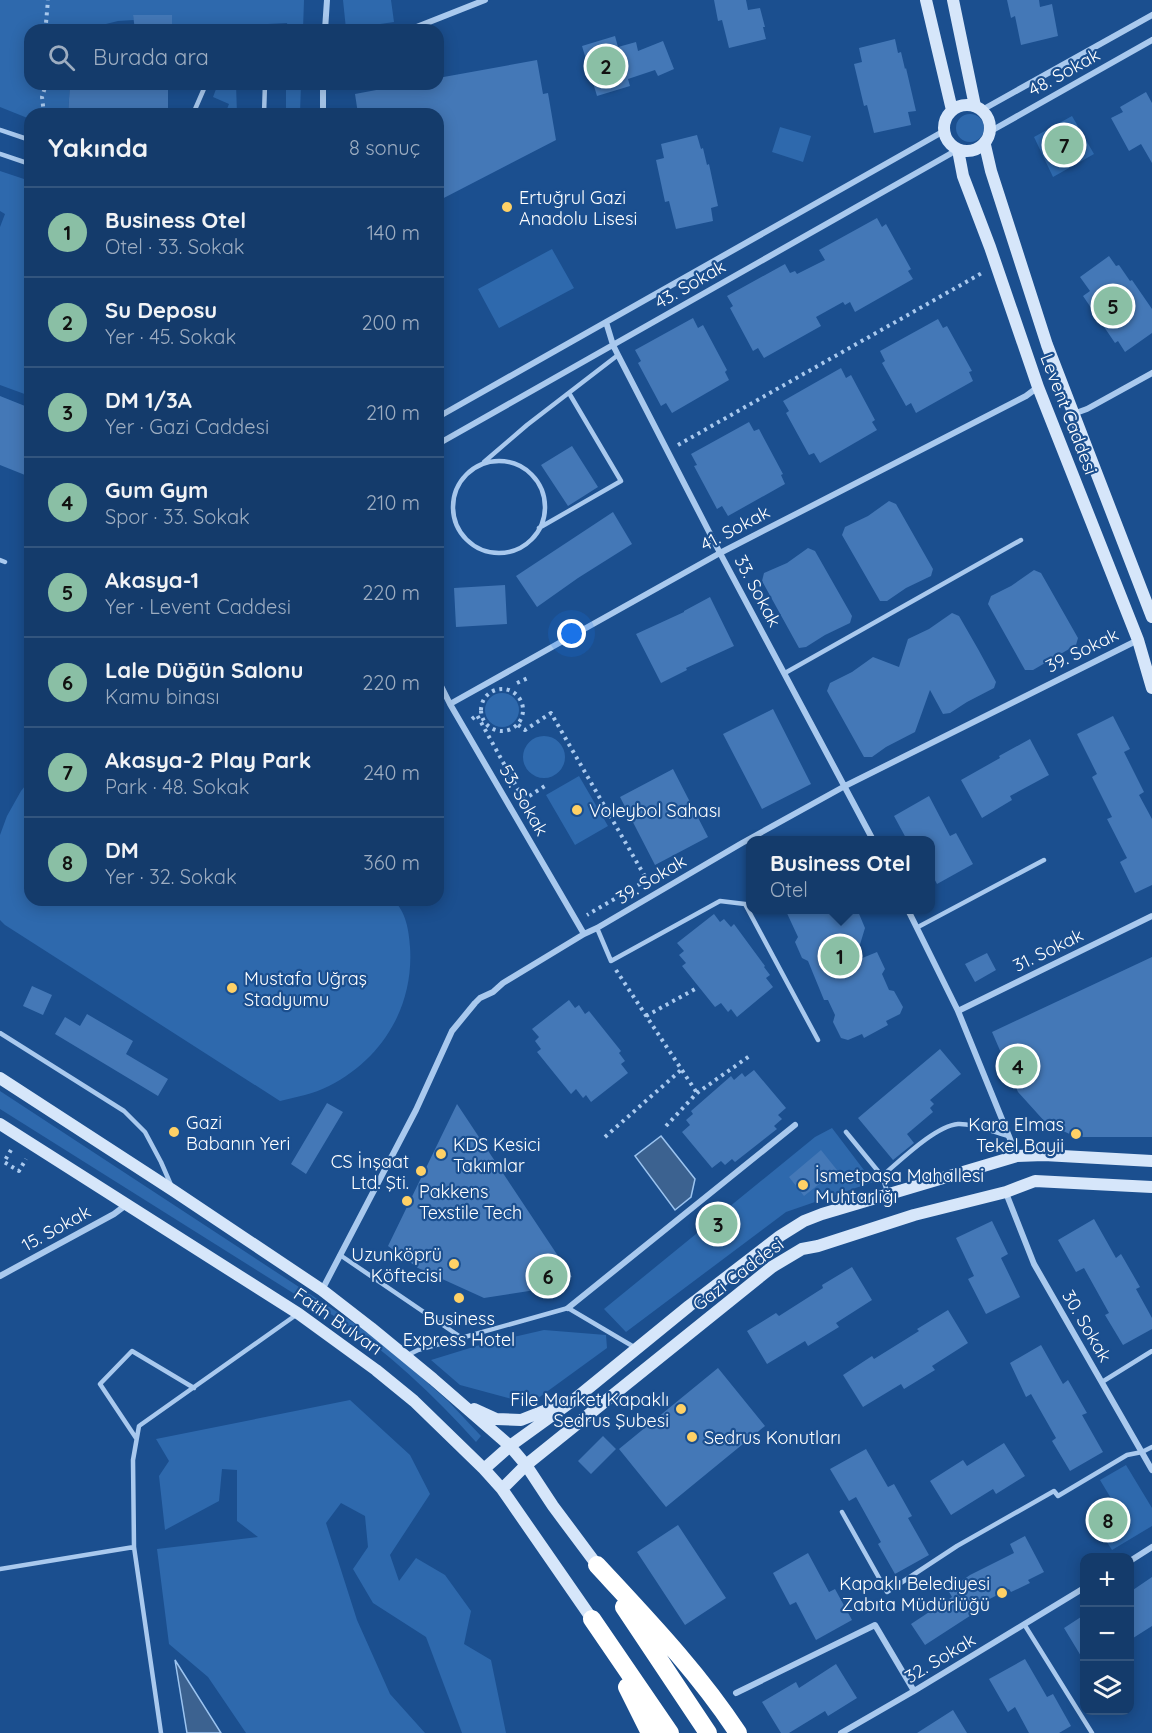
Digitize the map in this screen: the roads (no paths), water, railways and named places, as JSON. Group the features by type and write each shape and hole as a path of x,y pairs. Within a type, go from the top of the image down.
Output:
{"highway":[{"path":"597,1566 708,1733"},
{"path":"597,1566 649,1621 706,1688 738,1733"},
{"path":"592,1619 650,1733"},
{"path":"592,1619 670,1733"}],"street":[{"path":"325,24 327,0"},
{"path":"424,24 485,0"},
{"path":"926,0 952,110"},
{"path":"953,0 978,108"},
{"path":"978,108 1152,15"},
{"name":"48. Sokak","path":"990,131 1152,40"},
{"path":"323,90 323,108"},
{"path":"967,105 978,108 987,116 990,131 985,145 971,152 950,145 944,131 947,116 952,110 967,105"},
{"name":"43. Sokak","path":"444,414 944,131"},
{"name":"Levent Caddesi","path":"985,145 991,171 1047,345 1152,617"},
{"name":"43. Sokak","path":"444,441 957,149"},
{"name":"Levent Caddesi","path":"957,149 963,176 1038,387 1138,640 1152,688"},
{"name":"33. Sokak","path":"606,322 618,355 871,836"},
{"path":"1073,414 1087,409 1152,373"},
{"name":"41. Sokak","path":"450,704 720,552 1026,396 1038,387"},
{"name":"39. Sokak","path":"755,836 844,786 1138,640"},
{"name":"53. Sokak","path":"444,692 584,934"},
{"name":"39. Sokak","path":"322,1290 416,1110 452,1031 480,998 584,934 746,841"},
{"path":"912,914 958,1011 1017,1156"},
{"name":"31. Sokak","path":"958,1011 1152,916"},
{"name":"Fatih Bulvarı","path":"0,1078 322,1290 406,1356 510,1446 526,1465 597,1566"},
{"name":"Fatih Bulvarı","path":"0,1124 298,1314 376,1370 414,1401 502,1489 592,1619"},
{"path":"568,1308 795,1125"},
{"path":"484,1469 510,1446 574,1399 689,1306 792,1228 822,1214 1017,1156 1044,1155 1152,1161"},
{"name":"Gazi Caddesi","path":"502,1489 526,1465 771,1266 802,1249 914,1215 1006,1192 1035,1181 1152,1187"},
{"name":"30. Sokak","path":"1006,1192 1034,1264 1152,1470"},
{"name":"15. Sokak","path":"0,1276 114,1214 126,1205"},
{"path":"462,1404 495,1419 521,1420 574,1399"},
{"path":"1134,1558 1152,1547"},
{"name":"32. Sokak","path":"841,1733 1080,1590"},
{"path":"736,1693 875,1625 914,1691"}],"lane":[{"path":"196,108 203,90"},
{"path":"264,108 265,90"},
{"path":"0,130 24,138"},
{"path":"0,154 24,162"},
{"path":"482,464 497,460 513,463 527,470 538,482 544,497 544,513 539,528 529,541 516,550 500,553 484,551 470,543 460,531 454,516 453,500 458,485 468,472 482,464 527,425 618,355"},
{"path":"539,528 621,481 569,393"},
{"path":"785,673 1021,540"},
{"path":"918,927 1044,860"},
{"path":"597,928 611,962 720,901 746,906"},
{"path":"750,914 818,1040"},
{"path":"0,1033 123,1111 145,1132 174,1191"},
{"path":"882,1176 932,1135 950,1126 967,1125 1008,1136"},
{"path":"846,1132 882,1176 888,1195"},
{"path":"340,1255 462,1338"},
{"path":"406,1356 418,1350 568,1308 637,1348"},
{"path":"161,1733 134,1547 133,1460 140,1426 298,1314"},
{"path":"137,1439 100,1384 132,1351 194,1388"},
{"path":"1102,1382 1152,1351"},
{"path":"842,1512 887,1592 957,1546 1054,1491 1058,1496 1127,1455 1152,1447"},
{"path":"0,1569 134,1547"},
{"path":"1024,1624 1092,1733"}],"place":[{"name":"Su Deposu","path":"606,66"},
{"name":"Akasya-2 Play Park","path":"1064,145"},
{"name":"Ertuğrul Gazi Anadolu Lisesi","path":"507,207"},
{"name":"Akasya-1","path":"1113,306"},
{"name":"Voleybol Sahası","path":"577,810"},
{"name":"Business Otel","path":"840,956"},
{"name":"Mustafa Uğraş Stadyumu","path":"232,988"},
{"name":"Gum Gym","path":"1018,1066"},
{"name":"Gazi Babanın Yeri","path":"174,1132"},
{"name":"Kara Elmas Tekel Bayii","path":"1076,1134"},
{"name":"KDS Kesici Takımlar","path":"441,1154"},
{"name":"CS İnşaat Ltd. Şti.","path":"421,1171"},
{"name":"İsmetpaşa Mahallesi Muhtarlığı","path":"803,1185"},
{"name":"Pakkens Texstile Tech","path":"407,1201"},
{"name":"DM 1/3A","path":"718,1224"},
{"name":"Uzunköprü Köftecisi","path":"454,1264"},
{"name":"Lale Düğün Salonu","path":"548,1276"},
{"name":"Business Express Hotel","path":"459,1298"},
{"name":"File Market Kapaklı Sedrus Şubesi","path":"681,1409"},
{"name":"Sedrus Konutları","path":"692,1437"},
{"name":"DM","path":"1108,1520"},
{"name":"Kapaklı Belediyesi Zabıta Müdürlüğü","path":"1002,1593"}]}
